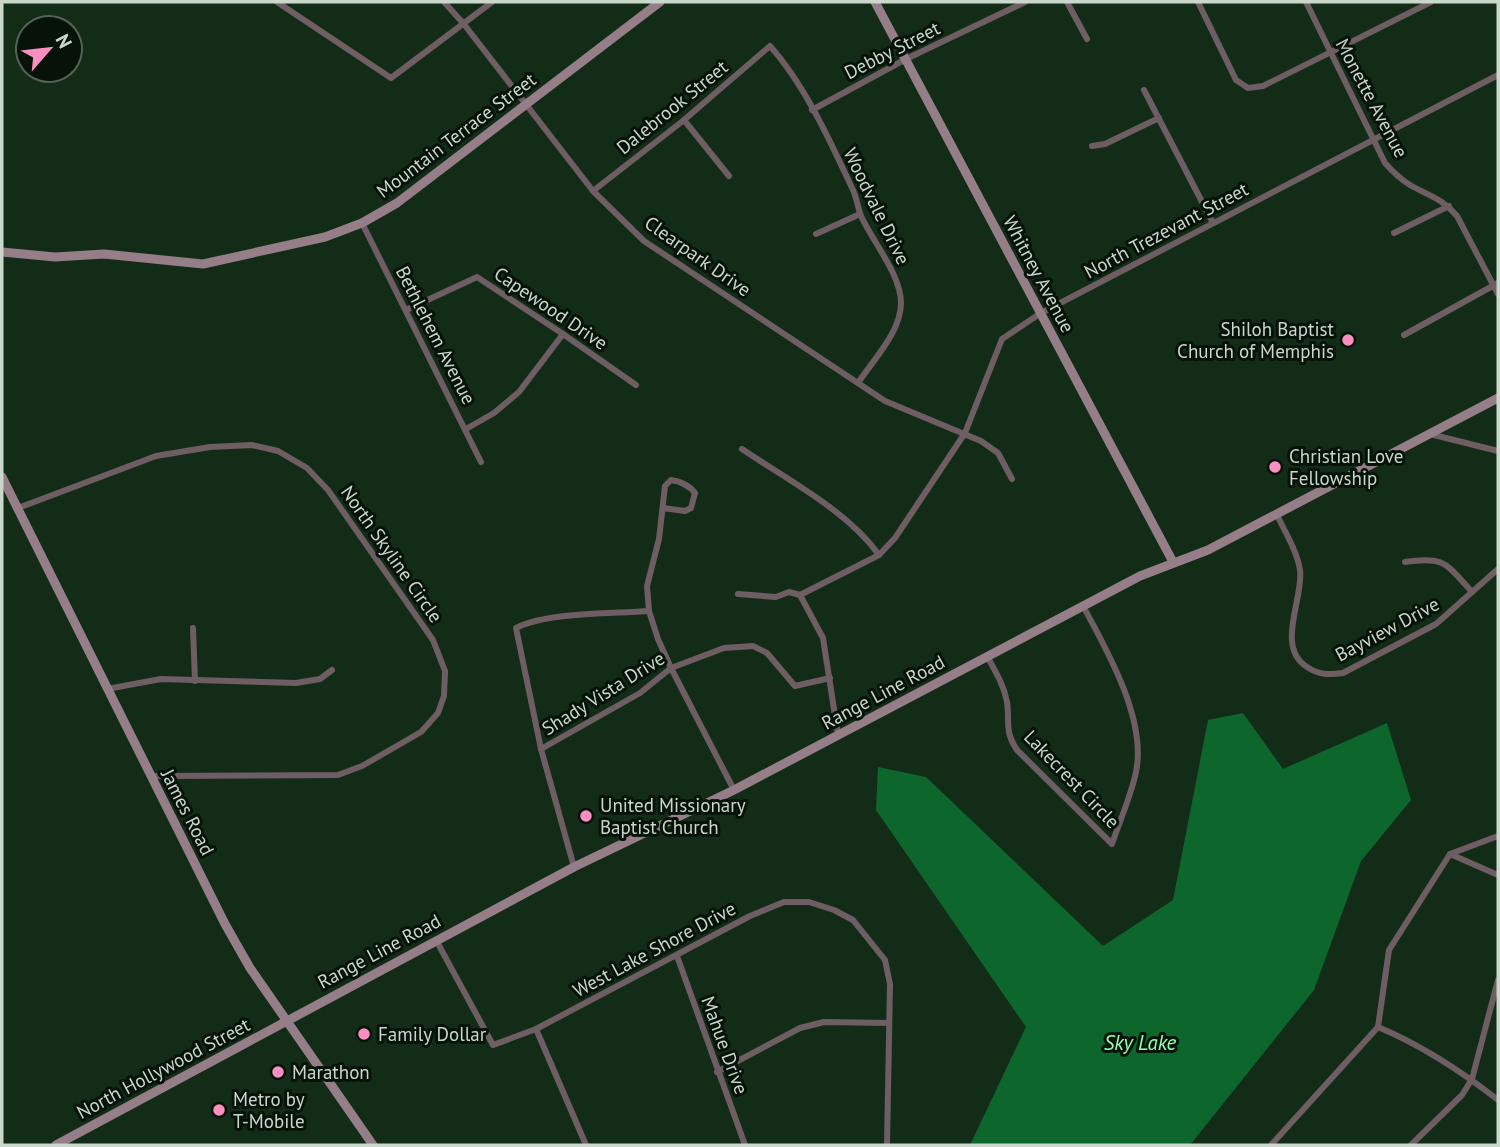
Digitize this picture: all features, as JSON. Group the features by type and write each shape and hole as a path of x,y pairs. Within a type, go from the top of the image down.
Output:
{"main road":[{"name":"Mountain Terrace Street","path":"2,252 55,257 104,254 203,264 325,237 362,223 397,203 660,2"},
{"name":"Whitney Avenue","path":"875,2 1173,562"},
{"name":"Range Line Road","path":"287,1021 573,867 734,790 1140,576 1208,550 1498,398"},
{"name":"James Road","path":"2,477 238,949 373,1145"},
{"name":"North Hollywood Street","path":"56,1145 287,1021"}],"street":[{"path":"277,2 391,78 492,2"},
{"name":"Clearpark Drive","path":"444,2 593,191 644,241 885,401 981,441 998,453 1012,479"},
{"name":"Debby Street","path":"812,110 1025,2"},
{"path":"1067,2 1087,39"},
{"path":"1198,2 1236,80 1248,88 1264,86 1431,2"},
{"name":"Monette Avenue","path":"1306,2 1385,163 1397,176 1438,197 1449,206 1496,285 1498,294"},
{"name":"Woodvale Drive","path":"769,46 787,65 812,110 854,194 860,214 900,289 901,306 897,325 858,383"},
{"name":"Dalebrook Street","path":"593,191 684,120 769,46"},
{"name":"North Trezevant Street","path":"800,595 878,555 895,538 965,433 1002,340 1041,313 1498,75"},
{"path":"1144,90 1213,223"},
{"path":"1093,146 1105,144 1159,118"},
{"path":"684,120 729,176"},
{"path":"1394,233 1449,206"},
{"path":"816,234 860,214"},
{"name":"Bethlehem Avenue","path":"362,223 481,462"},
{"name":"Capewood Drive","path":"406,310 477,277 636,385"},
{"path":"1404,335 1496,285"},
{"path":"466,429 494,413 519,393 563,334"},
{"path":"1430,434 1498,451"},
{"name":"North Skyline Circle","path":"18,508 156,456 242,445 278,451 307,468 328,490 433,640 445,671 444,696 438,713 421,732 362,766 338,775 150,776"},
{"path":"742,449 846,520 865,536 878,555"},
{"path":"663,508 685,511 691,508 695,493 677,480 671,480 665,486 659,539 647,586 649,611 657,639 734,790"},
{"name":"Bayview Drive","path":"1277,515 1300,568 1301,582 1292,643 1303,665 1316,673 1343,673 1436,624 1498,569"},
{"path":"1405,562 1432,559 1442,562 1472,592"},
{"path":"738,594 776,597 789,592 800,595 823,638 838,736"},
{"name":"Lakecrest Circle","path":"987,656 1004,689 1008,705 1006,726 1017,750 1112,844 1136,772 1138,748 1135,726 1122,688 1104,645 1083,606"},
{"path":"573,867 541,749 516,628 535,620 556,617 649,611"},
{"path":"193,628 195,681"},
{"name":"Shady Vista Drive","path":"541,749 640,694 671,668 724,648 753,646 767,653 795,686 830,678"},
{"path":"107,689 161,680 296,683 320,679 332,670"},
{"path":"1271,1145 1378,1027 1389,950 1450,854 1498,836"},
{"path":"1450,854 1498,875"},
{"name":"West Lake Shore Drive","path":"436,940 493,1045 536,1029 750,916 784,902 809,902 853,920 885,960 890,984 890,1023"},
{"name":"Mahue Drive","path":"677,956 745,1145"},
{"path":"1411,1145 1462,1095 1472,1079 1498,980"},
{"path":"717,1072 800,1028 824,1022 890,1023 887,1145"},
{"path":"1378,1027 1404,1037 1472,1079 1498,1100"},
{"path":"536,1029 586,1145"}],"water":[{"name":"Sky Lake","path":"1243,713 1283,769 1387,723 1411,800 1361,861 1314,990 1190,1145 970,1145 1026,1027 876,810 878,767 926,777 1103,946 1173,900 1208,720"}],"place":[{"name":"Shiloh Baptist Church of Memphis","path":"1348,340"},
{"name":"Christian Love Fellowship","path":"1275,467"},
{"name":"United Missionary Baptist Church","path":"586,816"},
{"name":"Family Dollar","path":"364,1034"},
{"name":"Marathon","path":"278,1072"},
{"name":"Metro by T-Mobile","path":"219,1110"}]}
